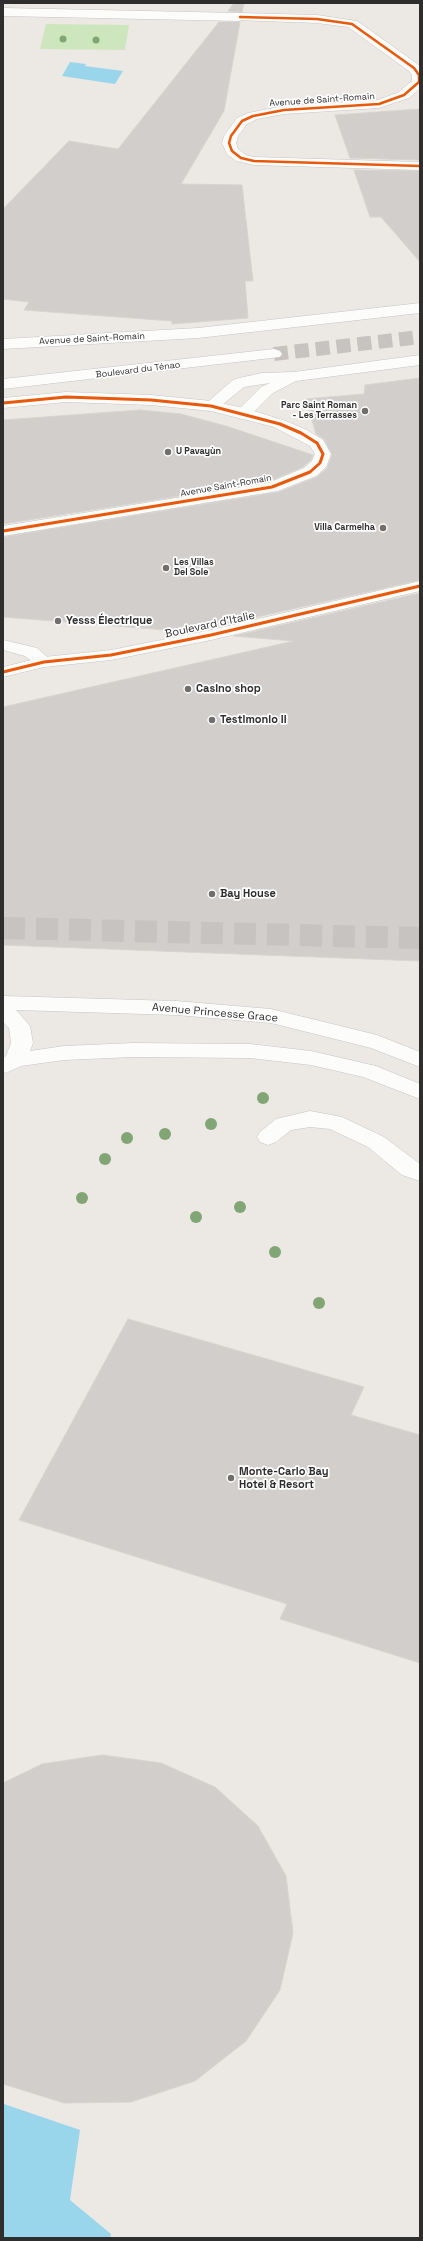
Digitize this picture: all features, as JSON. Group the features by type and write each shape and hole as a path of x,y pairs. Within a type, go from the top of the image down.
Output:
{"street":[{"name":"Avenue de Saint-Romain","path":"3,12 317,18 352,24 414,68 419,75 419,82 404,95 379,104 284,110 253,116 242,121 231,136 229,143 232,151 241,158 254,161 420,166"},
{"name":"Avenue de Saint-Romain","path":"3,344 198,333 420,308"},
{"name":"Boulevard du Ténao","path":"3,384 274,354"},
{"path":"211,406 239,383 262,378 294,377 420,360"},
{"path":"244,413 267,390 294,377"},
{"name":"Avenue Saint-Romain","path":"3,403 66,398 151,400 211,406 244,413 280,424 301,433 317,443 323,454 320,463 310,472 296,479 272,487 3,531"},
{"name":"Boulevard d'Italie","path":"3,672 44,662 111,654 211,635 420,586"},
{"path":"3,646 31,652 44,662"},
{"name":"Avenue Princesse Grace","path":"3,1003 176,1008 271,1016 378,1042 420,1060"},
{"path":"3,1010 19,1026 22,1043 9,1064"},
{"path":"9,1064 64,1053 127,1050 250,1051 311,1058 368,1071 420,1092"},
{"path":"268,1137 284,1124 310,1119 334,1122 376,1142 410,1169 420,1174"}],"green space":[{"path":"46,24 129,25 125,50 40,49"}],"water":[{"path":"70,62 86,64 85,66 123,71 115,84 62,76"},
{"path":"4,2104 80,2130 70,2200 111,2234 110,2238 3,2238"}],"building":[{"path":"234,3 244,3 242,12 228,11"},
{"path":"219,22 240,22 224,111 181,184 242,185 253,281 245,281 248,318 172,324 172,321 24,310 29,302 3,299 3,209 69,141 118,149"},
{"path":"420,109 420,160 350,158 335,115"},
{"path":"354,170 420,171 420,262 381,217 370,217"},
{"path":"420,378 420,580 191,632 3,617 3,537 279,492 317,477 327,468 332,455 324,439 316,434 306,399 364,394 365,385"},
{"path":"140,410 181,414 226,426 313,455 311,460 303,467 268,482 3,524 3,420"},
{"path":"420,593 420,961 3,945 3,707 294,641 234,636"},
{"name":"Monte-Carlo Bay Hotel & Resort","path":"128,1319 364,1387 351,1415 420,1435 420,1663 280,1619 287,1604 19,1520"},
{"path":"102,1755 161,1763 215,1787 258,1826 286,1876 293,1933 280,1990 246,2041 195,2081 131,2102 64,2103 3,2084 3,1783 42,1764"}],"tunnel":[{"path":"274,354 420,337"},
{"path":"3,928 420,938"}],"cycle path":[{"path":"240,17 317,19 352,24 414,68 419,75 419,82 404,95 379,104 284,110 253,116 242,121 231,136 229,143 232,151 241,158 254,161 420,166"},
{"path":"3,403 66,397 151,400 211,406 244,413 280,424 301,433 317,443 323,454 320,463 310,472 272,487 3,531"},
{"path":"3,672 44,662 111,655 211,635 420,586"}],"place":[{"name":"Parc Saint Roman - Les Terrasses","path":"365,411"},
{"name":"U Pavayùn","path":"168,452"},
{"name":"Villa Carmelha","path":"383,528"},
{"name":"Les Villas Del Sole","path":"166,568"},
{"name":"Yesss Électrique","path":"58,621"},
{"name":"Casino shop","path":"188,689"},
{"name":"Testimonio II","path":"212,720"},
{"name":"Bay House","path":"212,894"},
{"name":"Monte-Carlo Bay Hotel & Resort","path":"231,1478"}]}
